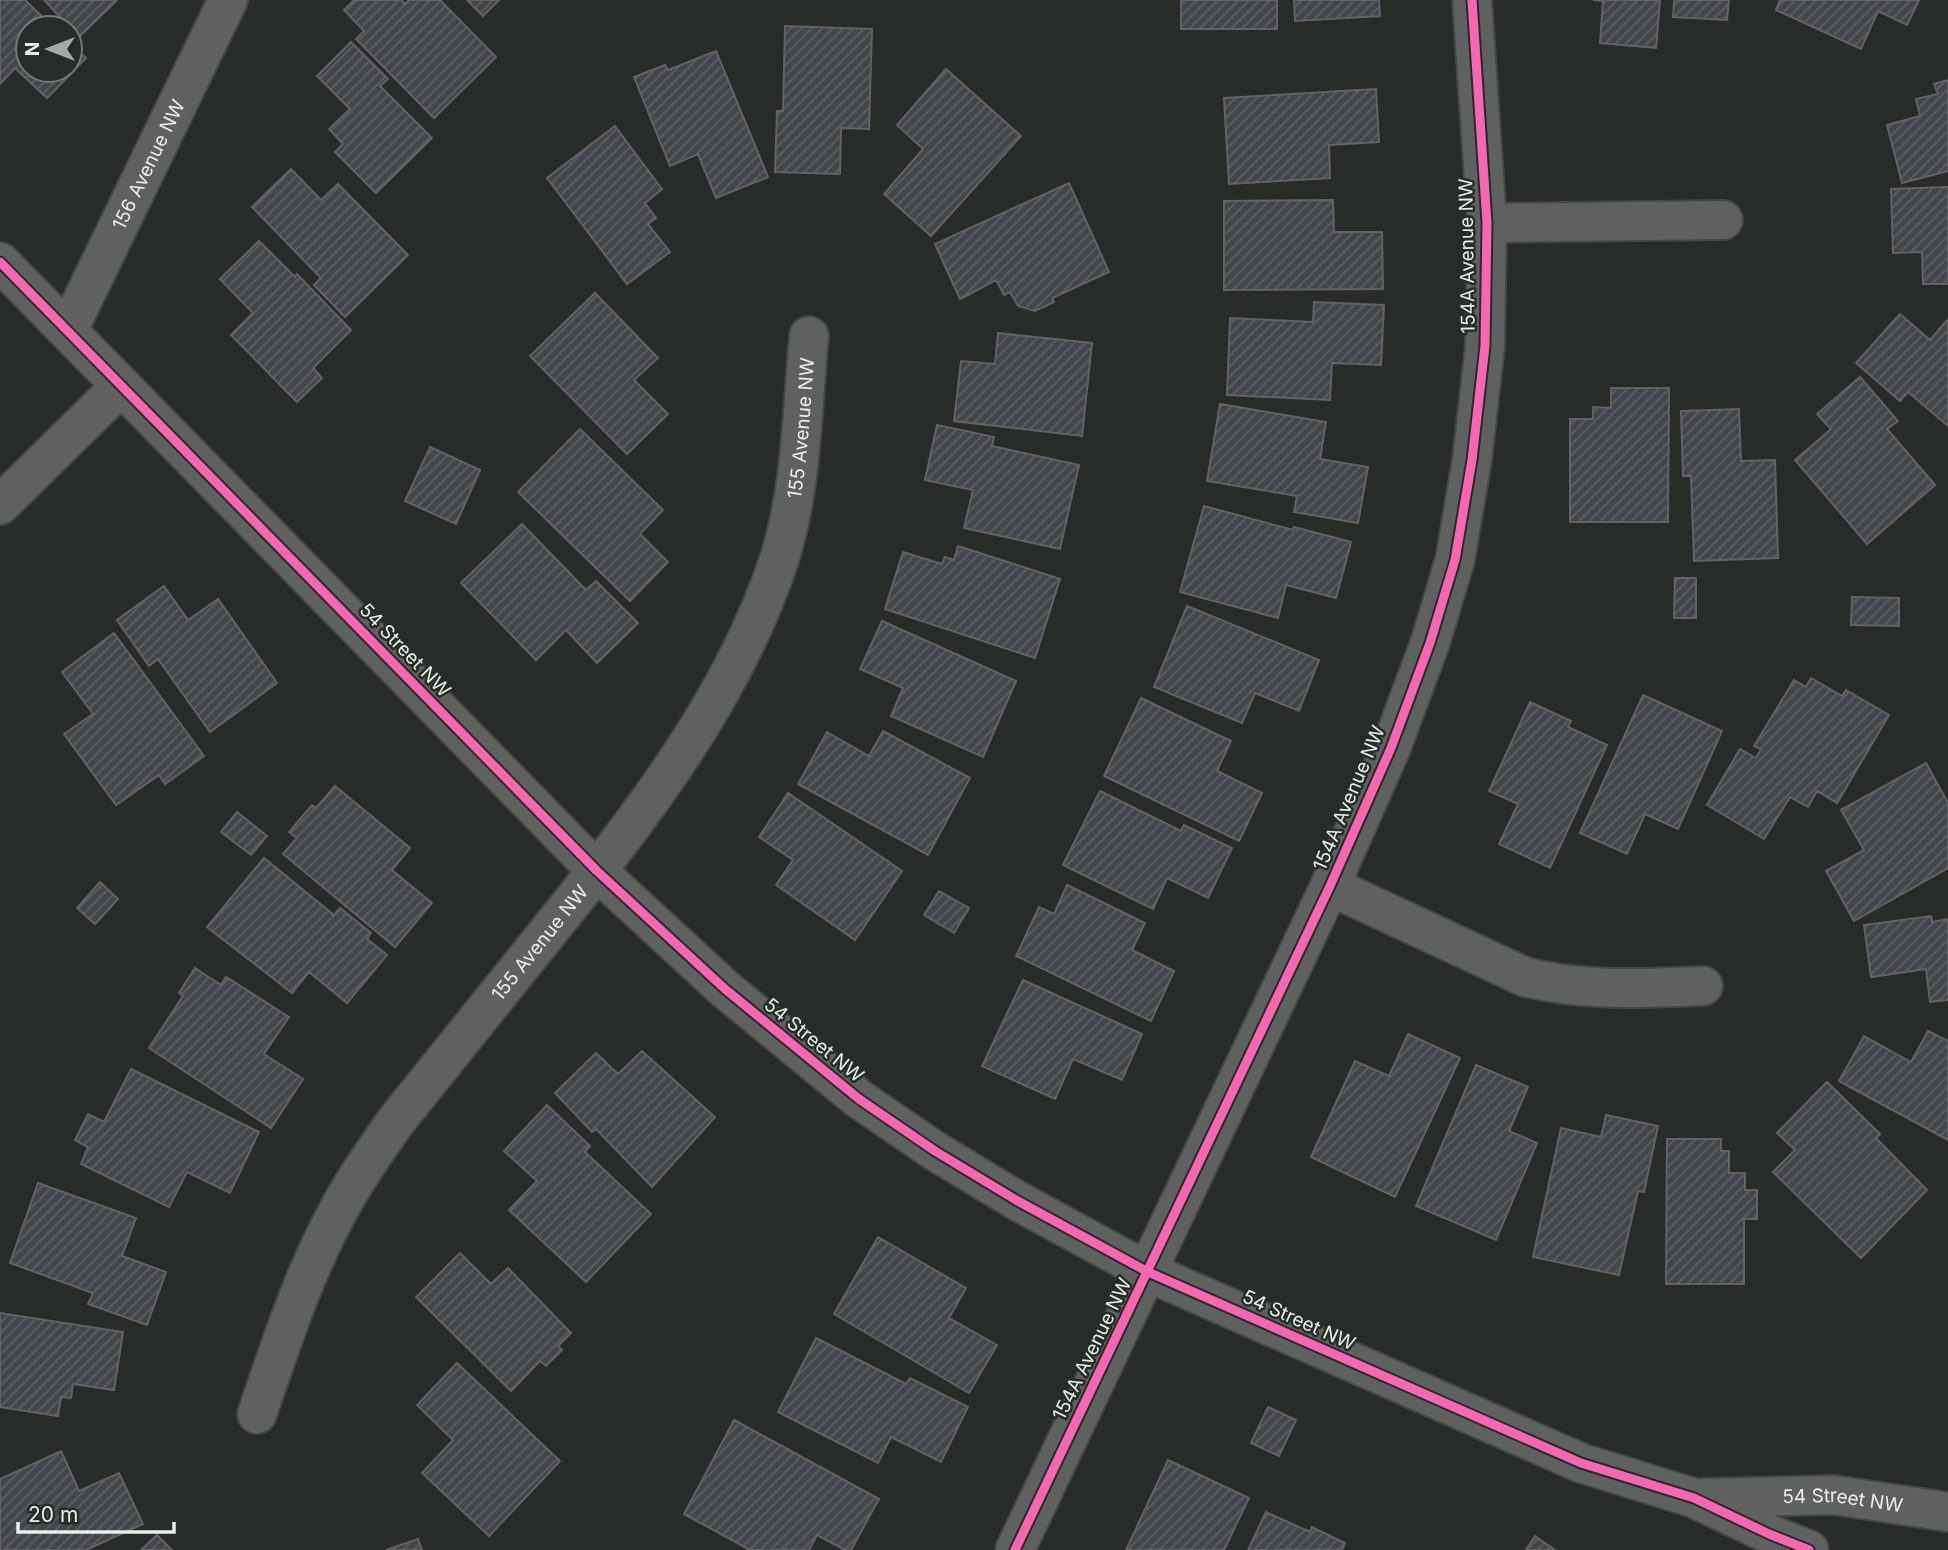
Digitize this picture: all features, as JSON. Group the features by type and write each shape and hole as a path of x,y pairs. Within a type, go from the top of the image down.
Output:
{"street":[{"name":"156 Avenue NW","path":"68,330 228,0"},
{"name":"154A Avenue NW","path":"1015,1550 1330,886 1391,748 1430,643 1455,560 1472,460 1485,346 1487,223 1472,0"},
{"name":"154A Avenue NW","path":"1487,223 1723,220"},
{"name":"54 Street NW","path":"0,262 597,871 725,989 859,1099 1017,1200 1148,1272 1581,1463 1694,1498 1809,1550"},
{"name":"155 Avenue NW","path":"257,1414 301,1291 335,1216 367,1162 396,1121 597,871 671,774 733,668 760,611 779,559 792,508 809,336"},
{"path":"0,505 121,386"},
{"name":"154A Avenue NW","path":"1330,886 1525,977 1560,985 1600,989 1703,986"},
{"name":"54 Street NW","path":"1694,1498 1834,1495 1948,1512"}],"building":[{"path":"0,0 25,0 40,14 14,14 14,69 0,84"},
{"path":"44,0 117,0 84,32 84,14 57,14"},
{"path":"354,0 401,0 405,4 409,0 440,0 496,57 434,118 356,39 364,31 344,10"},
{"path":"467,0 499,0 483,16"},
{"path":"1181,0 1277,0 1277,29 1181,29"},
{"path":"1294,0 1379,0 1380,16 1295,21"},
{"path":"1593,0 1660,0 1656,48 1600,43 1603,1"},
{"path":"1674,0 1729,0 1727,20 1673,17"},
{"path":"1780,0 1919,0 1907,25 1878,11 1861,49 1776,10"},
{"path":"785,26 872,29 869,129 841,128 840,174 775,172 777,111 783,111"},
{"path":"351,42 388,79 380,86 432,138 376,193 335,152 343,144 329,129 350,109 317,76"},
{"path":"716,51 768,177 716,198 698,154 670,166 634,77 665,65 668,70"},
{"path":"946,69 1021,136 931,236 884,194 923,149 897,125"},
{"path":"1948,80 1948,171 1902,183 1887,125 1920,116 1916,99 1938,94 1934,84"},
{"path":"32,84 61,84 47,98"},
{"path":"1376,89 1379,142 1329,145 1330,178 1229,184 1224,98"},
{"path":"615,126 662,189 645,203 656,218 648,224 670,252 627,284 547,178"},
{"path":"291,169 321,200 338,184 408,255 345,317 314,285 321,278 252,207"},
{"path":"1069,183 1109,272 1052,298 1054,302 1035,311 1018,306 1010,292 1004,295 996,280 960,299 935,244"},
{"path":"1948,187 1948,284 1923,284 1922,252 1893,253 1891,189"},
{"path":"1333,200 1334,232 1382,232 1383,289 1224,290 1224,201"},
{"path":"259,241 295,277 297,274 351,330 313,368 322,378 297,402 231,335 253,313 220,279"},
{"path":"595,293 658,358 634,380 668,414 627,454 530,356"},
{"path":"1314,302 1384,305 1381,365 1332,363 1330,400 1227,395 1230,318 1313,322"},
{"path":"1900,314 1930,340 1948,319 1948,426 1908,392 1900,401 1856,363"},
{"path":"998,333 1092,343 1082,436 954,421 961,361 995,364"},
{"path":"1860,377 1898,421 1887,429 1935,485 1867,544 1795,460 1831,429 1817,414"},
{"path":"1611,388 1669,388 1668,522 1570,522 1570,419 1593,419 1593,407 1611,408"},
{"path":"1220,404 1326,422 1320,459 1368,467 1358,523 1294,512 1297,496 1207,481"},
{"path":"1739,409 1741,461 1775,460 1778,558 1694,561 1691,476 1683,476 1681,411"},
{"path":"937,425 994,437 992,446 1079,465 1060,549 964,528 973,490 925,480"},
{"path":"580,429 663,510 640,534 668,562 630,601 518,492"},
{"path":"430,447 480,470 456,524 405,501"},
{"path":"1204,506 1293,530 1294,527 1351,542 1336,598 1286,585 1278,618 1180,592"},
{"path":"522,524 586,590 596,581 638,623 597,663 566,630 536,660 461,583"},
{"path":"958,546 1060,579 1035,658 885,609 903,552 942,564 945,557 954,560"},
{"path":"1675,578 1696,578 1696,618 1674,618"},
{"path":"164,586 188,620 218,599 277,683 210,732 158,659 149,666 117,620"},
{"path":"1852,597 1899,598 1899,626 1851,625"},
{"path":"1187,606 1319,660 1299,711 1255,693 1242,723 1154,687"},
{"path":"882,621 1016,681 983,757 891,716 903,688 860,669"},
{"path":"114,633 204,756 165,784 159,775 116,805 64,734 93,714 62,672"},
{"path":"1811,678 1842,696 1846,690 1889,715 1837,803 1817,791 1808,807 1790,797 1764,839 1707,805 1740,749 1756,758 1761,749 1754,746 1794,680 1806,687"},
{"path":"1643,695 1722,731 1678,829 1645,814 1627,854 1580,833"},
{"path":"1141,698 1231,741 1217,771 1262,793 1239,841 1104,776"},
{"path":"1530,702 1571,721 1568,727 1607,745 1550,868 1499,844 1518,804 1489,791"},
{"path":"883,731 970,778 928,855 798,784 827,732 869,756"},
{"path":"1926,763 1948,803 1948,868 1854,921 1826,871 1864,850 1841,810"},
{"path":"335,786 410,848 392,870 432,903 395,947 283,854 297,838 289,832 312,805 316,808"},
{"path":"1100,791 1181,831 1184,825 1232,848 1208,898 1167,878 1153,909 1063,865"},
{"path":"788,793 902,871 855,940 776,885 793,860 759,837"},
{"path":"237,812 267,836 251,855 221,832"},
{"path":"264,858 334,915 340,908 371,933 367,939 387,955 347,1003 309,972 292,993 207,927"},
{"path":"100,882 118,899 95,924 77,908"},
{"path":"1067,885 1145,923 1132,950 1174,971 1151,1021 1016,956 1039,907 1054,914"},
{"path":"939,891 969,908 954,933 924,915"},
{"path":"1931,916 1932,922 1948,919 1948,1000 1930,1002 1926,969 1871,977 1864,925"},
{"path":"195,968 221,985 226,977 289,1017 264,1054 303,1079 271,1128 149,1048 183,996 179,993"},
{"path":"1023,980 1142,1034 1122,1080 1073,1059 1055,1099 982,1066"},
{"path":"1928,1031 1948,1041 1948,1140 1839,1081 1864,1036 1911,1062"},
{"path":"1408,1034 1460,1058 1395,1197 1311,1157 1355,1061 1389,1076"},
{"path":"642,1051 715,1117 652,1187 596,1129 592,1132 555,1093 596,1053 618,1074"},
{"path":"1476,1065 1528,1087 1509,1131 1537,1143 1496,1240 1416,1206"},
{"path":"131,1069 259,1132 230,1193 187,1172 169,1207 81,1164 88,1147 75,1140 88,1114 104,1122"},
{"path":"1827,1082 1880,1134 1876,1138 1927,1190 1861,1258 1773,1172 1795,1150 1777,1133"},
{"path":"547,1105 590,1146 585,1152 651,1214 586,1282 509,1210 537,1181 504,1151"},
{"path":"1606,1115 1658,1126 1644,1192 1638,1191 1619,1275 1533,1257 1561,1128 1601,1137"},
{"path":"1667,1139 1721,1139 1721,1151 1729,1151 1729,1173 1745,1173 1745,1190 1757,1190 1757,1219 1744,1219 1744,1284 1666,1284"},
{"path":"38,1183 136,1218 122,1256 166,1272 147,1325 88,1304 93,1293 10,1263"},
{"path":"878,1237 966,1288 949,1318 997,1345 969,1393 834,1314"},
{"path":"460,1253 491,1284 508,1268 571,1333 558,1346 562,1350 546,1366 540,1361 511,1391 416,1297"},
{"path":"0,1313 123,1332 114,1390 73,1384 71,1398 61,1397 58,1416 0,1407"},
{"path":"816,1338 906,1384 910,1378 968,1407 941,1462 891,1437 878,1463 778,1412"},
{"path":"457,1363 560,1461 489,1536 422,1473 453,1440 417,1405"},
{"path":"1268,1407 1296,1420 1279,1456 1251,1443"},
{"path":"734,1420 879,1499 851,1550 845,1550 817,1535 809,1550 750,1550 684,1514"},
{"path":"61,1451 79,1491 119,1473 143,1524 86,1550 0,1550 0,1479"},
{"path":"1168,1460 1249,1498 1224,1550 1126,1550"},
{"path":"1266,1512 1310,1532 1312,1527 1345,1543 1342,1550 1248,1550"},
{"path":"157,1535 172,1550 141,1550"},
{"path":"1535,1536 1555,1550 1526,1550"},
{"path":"418,1539 422,1550 386,1550"}],"cycle path":[{"path":"1015,1550 1330,886 1391,748 1430,643 1455,560 1472,460 1485,346 1487,223 1472,0"},
{"path":"0,262 597,871 725,989 859,1099 935,1151 1016,1200 1148,1272 1581,1463 1694,1498 1809,1550"}]}
